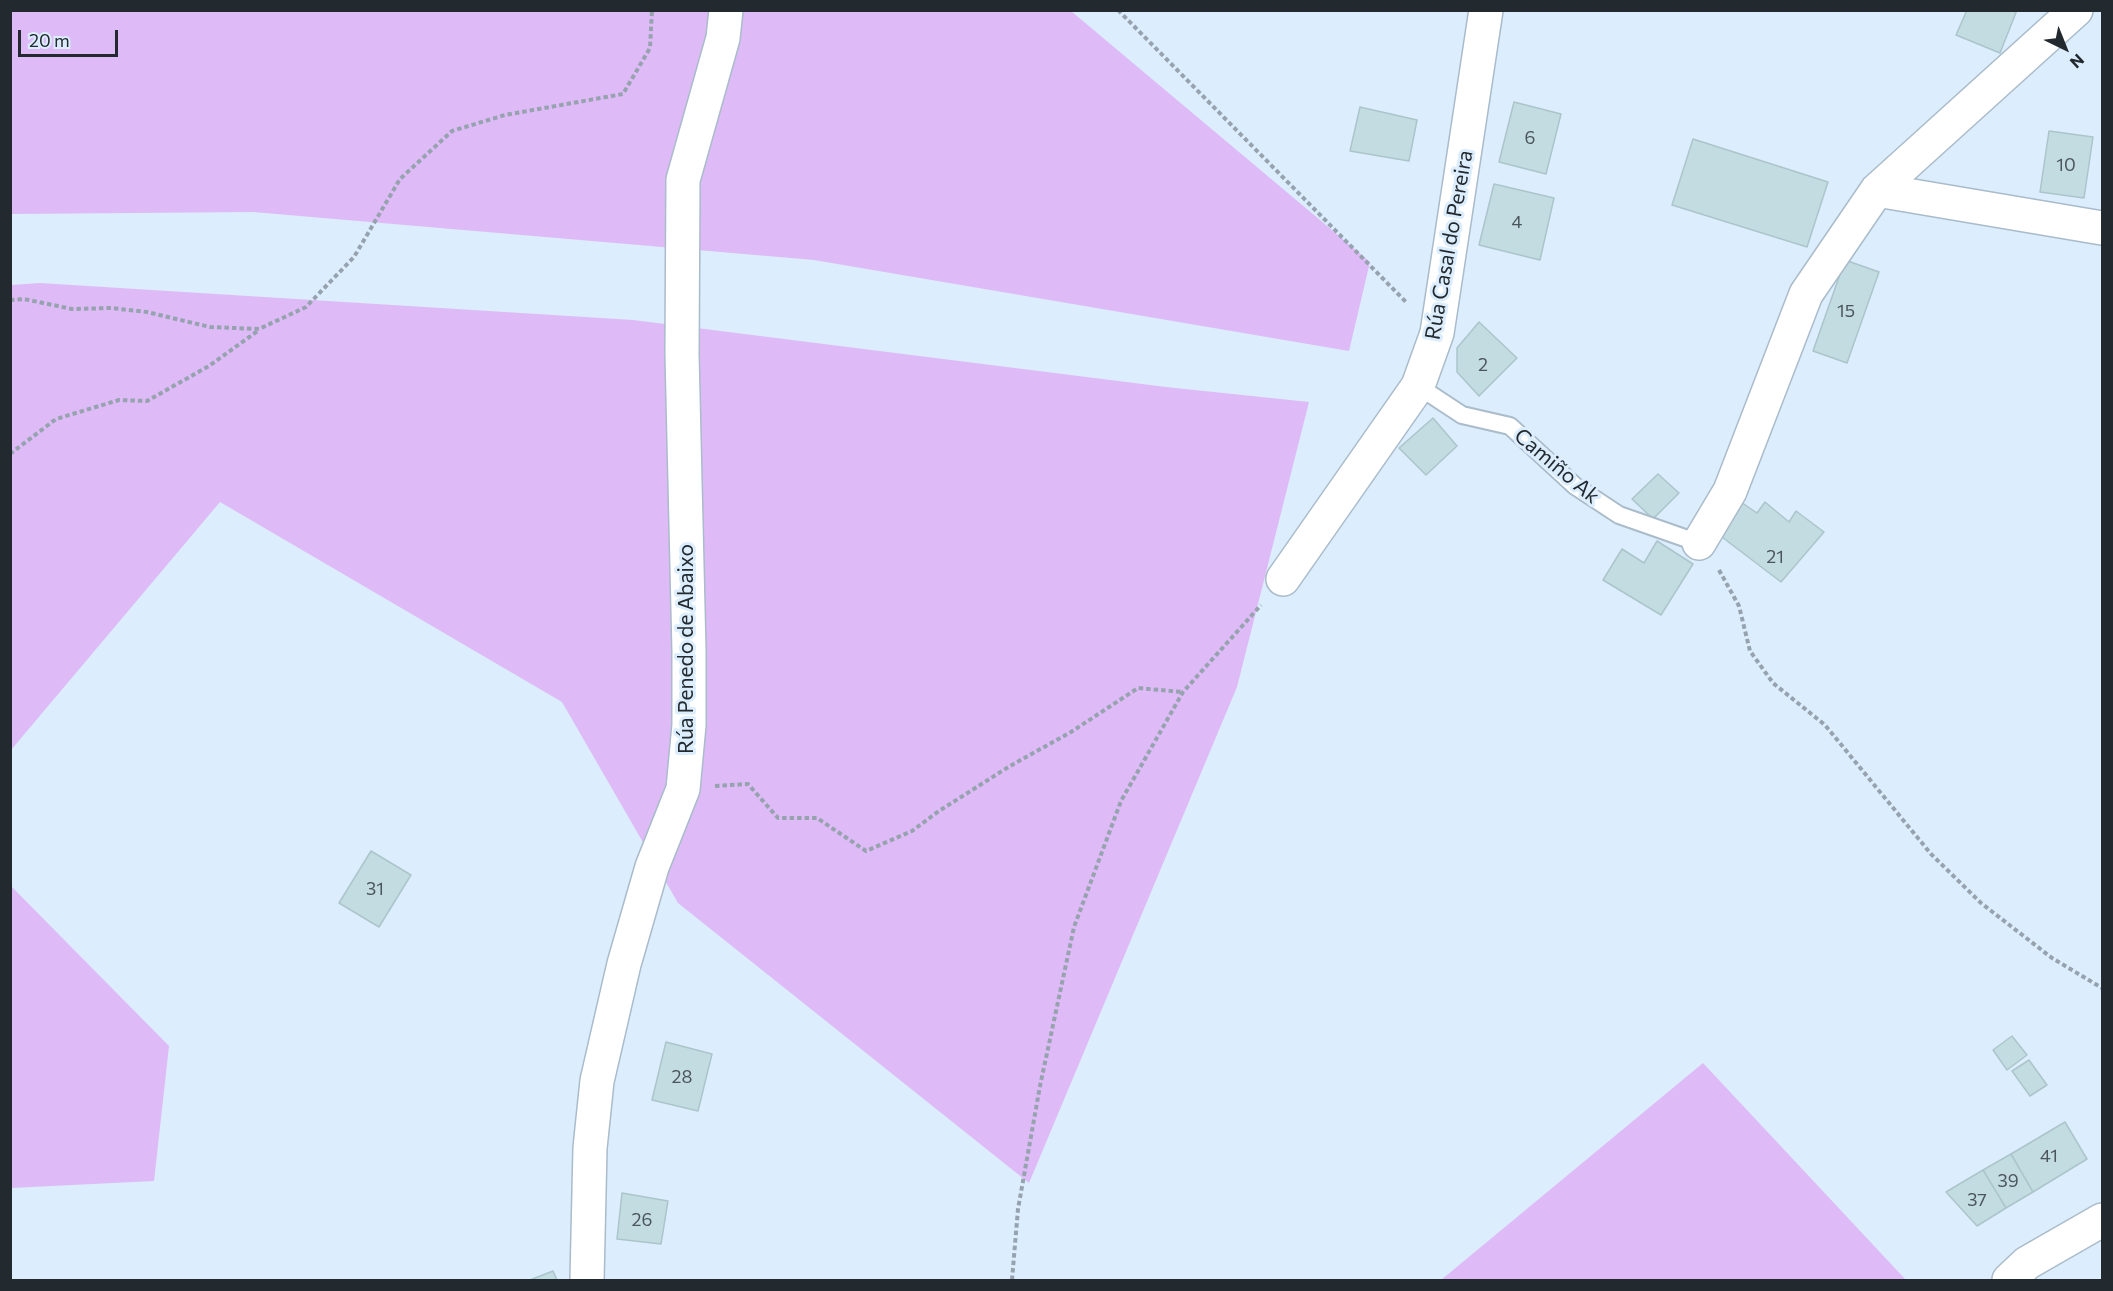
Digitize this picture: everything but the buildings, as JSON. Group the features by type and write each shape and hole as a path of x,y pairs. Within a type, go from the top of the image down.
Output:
{"street":[{"name":"Rúa Penedo de Abaixo","path":"587,1281 590,1148 597,1082 652,867 682,789 689,724 682,354 683,180 723,38 726,10"},
{"name":"Rúa Casal do Pereira","path":"1283,579 1418,386 1437,333 1486,10"},
{"path":"1699,543 1730,490 1806,294 1877,190 2076,10"},
{"path":"1877,190 2103,228"},
{"path":"2009,1281 2027,1263 2103,1220"}],"lane":[{"name":"Camiño Ak","path":"1418,386 1462,415 1510,426 1575,486 1619,515 1699,543"}],"path":[{"path":"10,454 56,419 119,400 147,401 209,366 259,329 306,307 354,257 400,179 452,131 505,115 623,94 650,48 652,10"},
{"path":"1118,10 1437,333"},
{"path":"10,300 24,299 72,309 111,308 147,312 210,327 259,329"},
{"path":"1699,543 1717,566 1740,606 1750,651 1773,683 1825,725 1931,854 1981,903 2052,958 2103,988"},
{"path":"1012,1281 1018,1209 1040,1086 1074,927 1120,801 1183,692 1283,579"},
{"path":"682,789 748,784 778,818 817,818 866,851 912,831 948,806 1071,732 1138,688 1183,692"}],"shaded area":[{"path":"10,11 1071,11 1370,262 1349,351 814,260 253,212 11,214"},
{"path":"40,283 633,320 1166,387 1309,402 1237,687 1029,1183 678,903 562,702 220,502 11,750 11,285"},
{"path":"10,885 169,1046 154,1181 11,1188"},
{"path":"1703,1063 1906,1280 1441,1280"}]}
